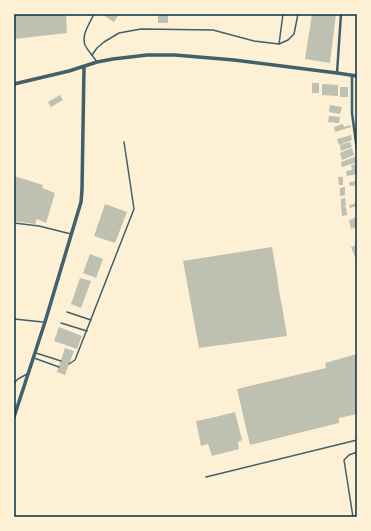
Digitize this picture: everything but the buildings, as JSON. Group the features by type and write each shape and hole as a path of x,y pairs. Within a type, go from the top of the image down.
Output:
{"street":[{"path":"337,73 341,14"},
{"path":"14,84 113,59 147,55 175,54 357,76"},
{"path":"14,417 36,353 81,202 84,66"},
{"path":"352,76 352,114 357,150"}],"lane":[{"path":"94,14 84,39 85,46 97,62"},
{"path":"279,44 283,14"},
{"path":"92,55 104,42 119,33 141,29 213,30 254,41 279,44 288,40 294,34 298,14"},
{"path":"69,364 75,360 134,209 124,142"},
{"path":"14,223 45,227 71,234"},
{"path":"67,312 91,320"},
{"path":"14,319 45,322"},
{"path":"61,322 87,331"},
{"path":"36,353 61,361"},
{"path":"34,358 59,366"},
{"path":"14,383 29,373"},
{"path":"206,477 357,440"},
{"path":"353,517 344,460 349,455 357,452"}]}
